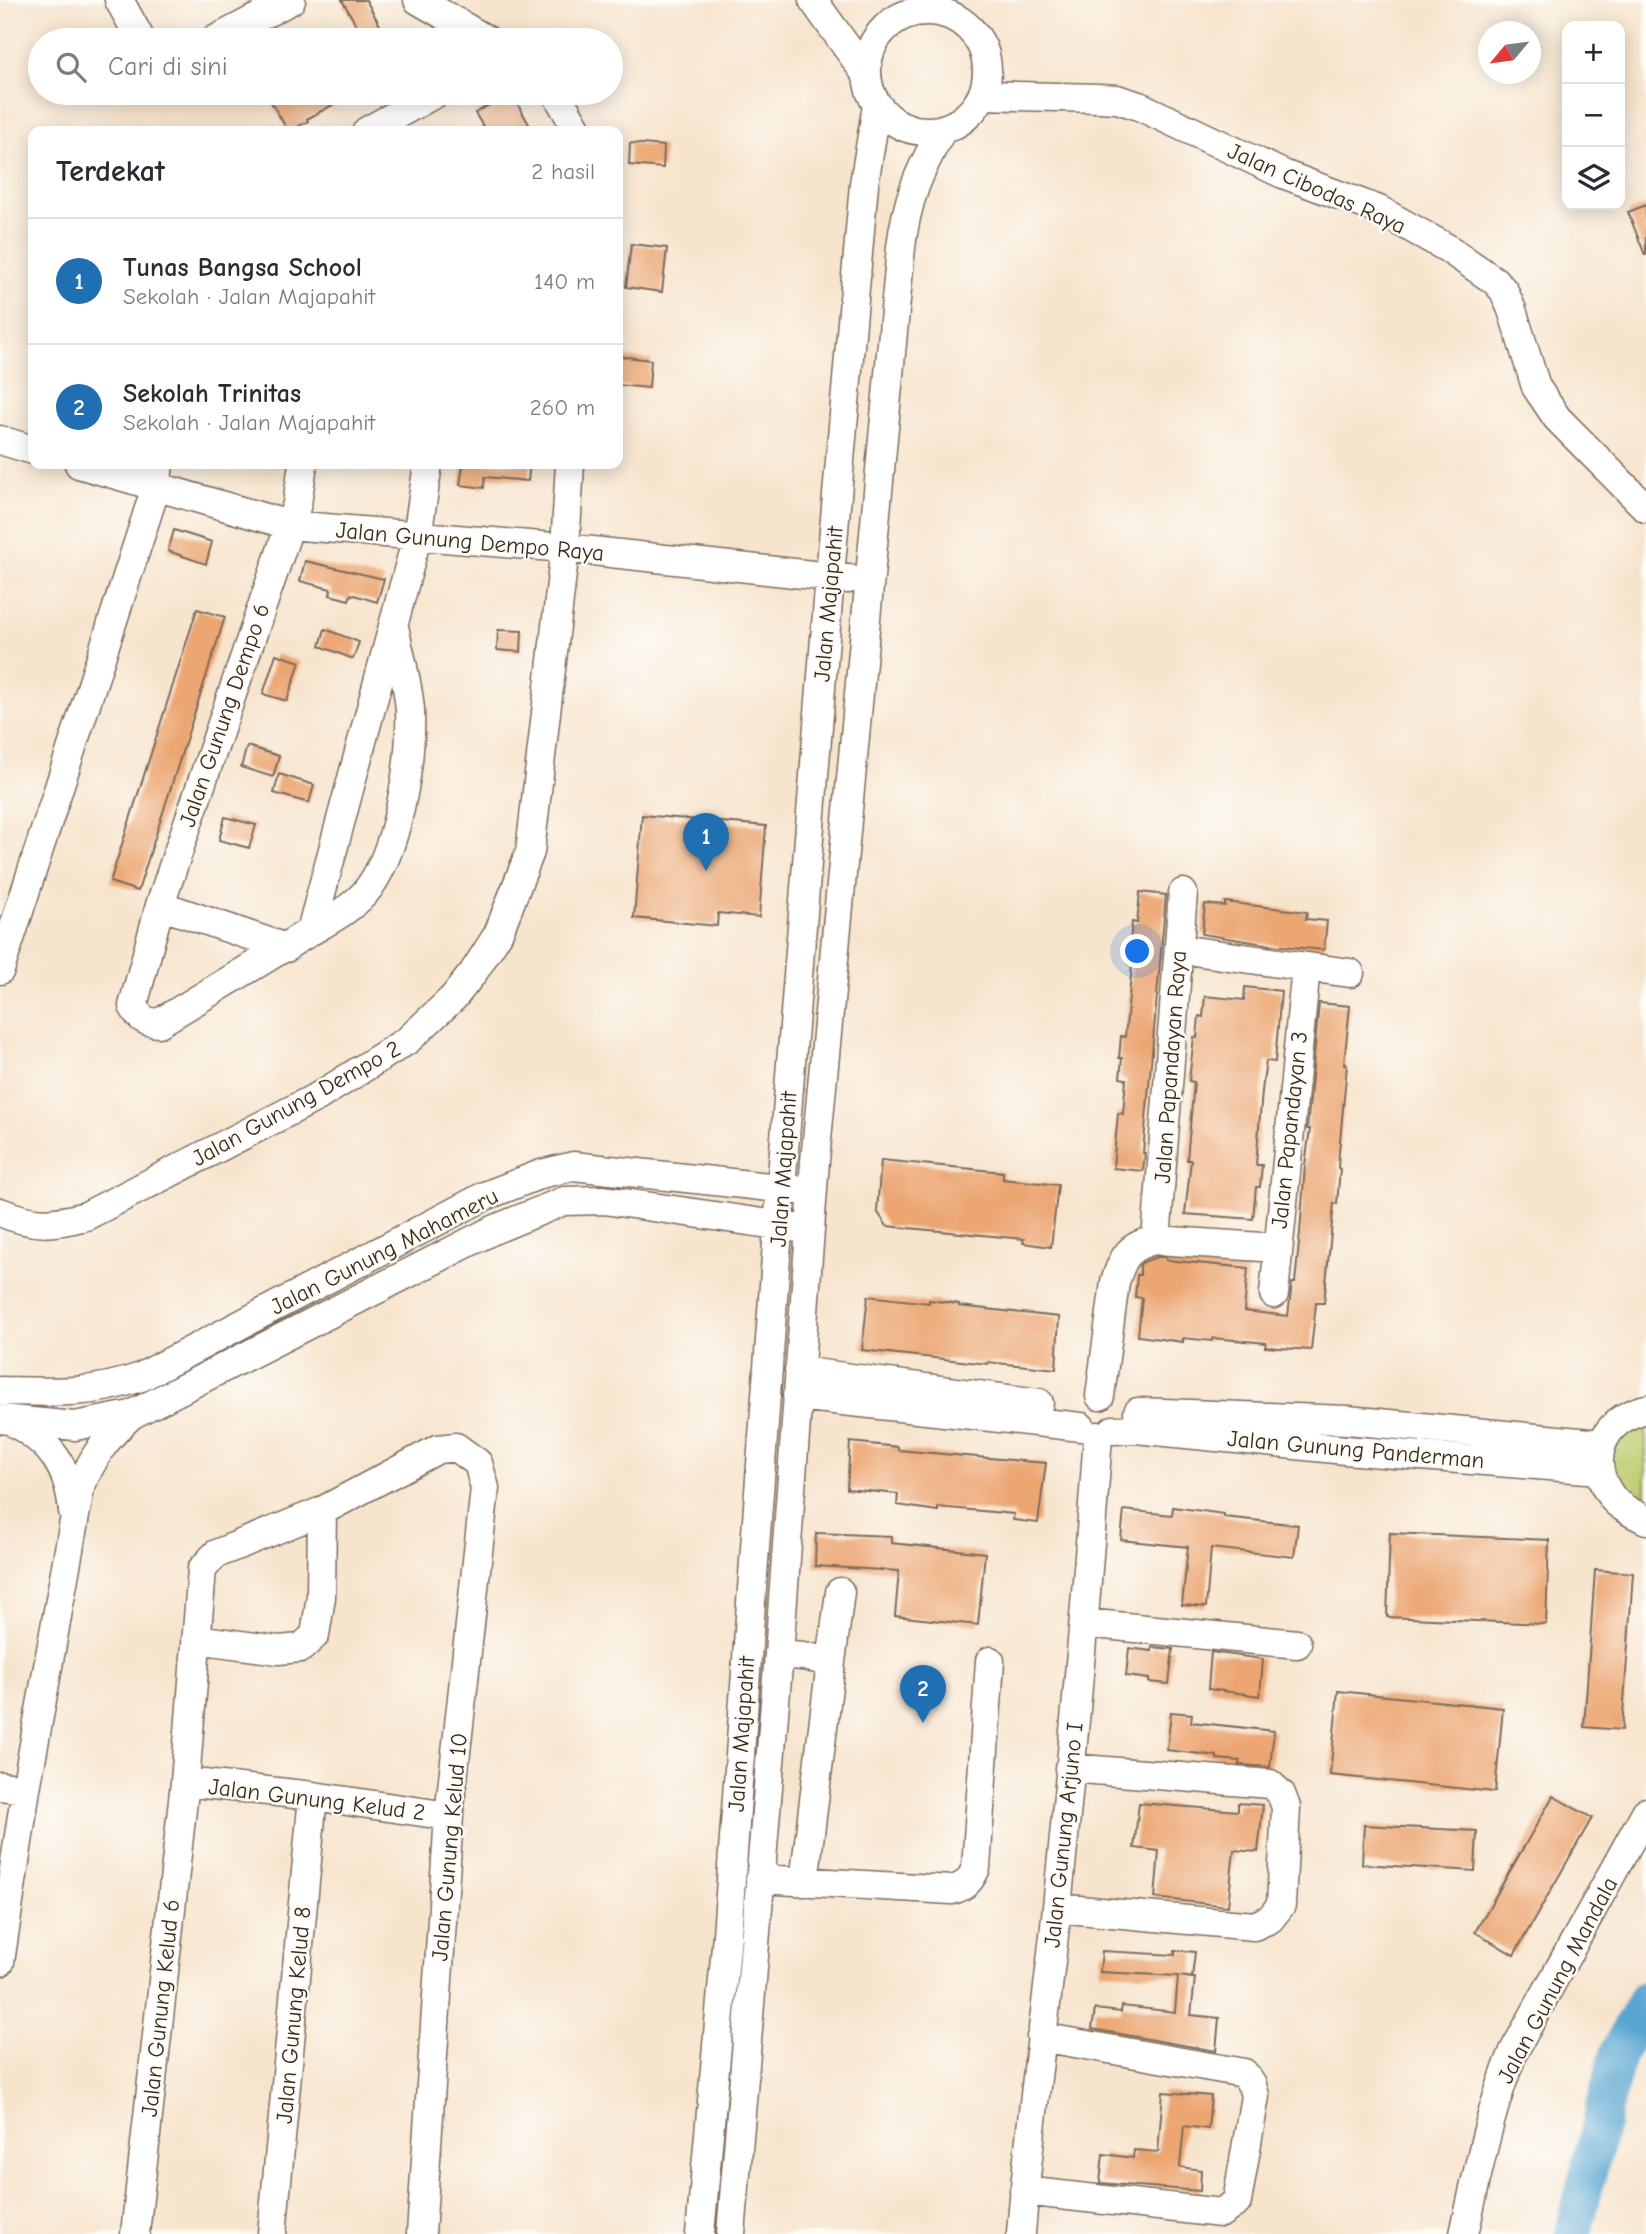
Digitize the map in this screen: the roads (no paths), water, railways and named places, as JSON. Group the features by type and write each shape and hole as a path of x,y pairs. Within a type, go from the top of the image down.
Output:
{"street":[{"path":"119,0 134,28"},
{"path":"238,28 291,0"},
{"path":"418,0 466,28"},
{"path":"813,0 866,74"},
{"path":"936,6 964,23 981,44 987,69 983,95 973,110 959,122 942,130 928,131 906,127 886,116 869,90 866,74 868,55 876,38 888,24 904,14 936,6"},
{"name":"Jalan Cibodas Raya","path":"983,95 1117,99 1139,106 1283,174 1379,211 1469,262 1495,281 1503,291 1536,387 1557,418 1646,508"},
{"path":"376,126 414,105"},
{"path":"563,105 575,126"},
{"name":"Jalan Majapahit","path":"700,2234 727,1936 781,1188 830,576 864,184 877,105"},
{"name":"Jalan Majapahit","path":"731,2234 779,1654 813,1191 904,219 917,176 942,130"},
{"path":"0,440 28,448"},
{"name":"Jalan Gunung Dempo Raya","path":"115,469 158,475 289,525 565,548 869,582"},
{"name":"Jalan Gunung Dempo 6","path":"302,469 297,505 160,905 134,1006 138,1015 146,1022 159,1023 341,914 363,895 377,877 392,842 407,765 410,710 394,624"},
{"name":"Jalan Gunung Dempo 6","path":"311,931 417,537 427,469"},
{"name":"Jalan Gunung Dempo 2","path":"0,1212 20,1220 55,1224 86,1216 318,1096 408,1040 453,998 498,934 530,852 565,548 570,469"},
{"path":"0,970 158,475"},
{"name":"Jalan Papandayan Raya","path":"1156,1240 1183,893"},
{"path":"160,905 286,948"},
{"path":"1178,949 1350,973"},
{"name":"Jalan Papandayan 3","path":"1274,1294 1306,967"},
{"name":"Jalan Gunung Mahameru","path":"0,1391 85,1391 112,1387 141,1377 485,1196 541,1174 573,1167 813,1191"},
{"name":"Jalan Gunung Mahameru","path":"5,1420 75,1426 131,1415 493,1230 564,1201 604,1200 779,1227 811,1229"},
{"path":"1156,1240 1277,1248"},
{"name":"Jalan Gunung Arjuno I","path":"1021,2234 1057,1908 1085,1623 1098,1418 1115,1282 1120,1265 1140,1244 1156,1240"},
{"path":"315,1286 330,1314"},
{"name":"Jalan Gunung Panderman","path":"798,1383 1098,1418 1136,1429 1355,1451 1600,1457"},
{"path":"1646,1409 1637,1410 1610,1428 1600,1457 1614,1500 1646,1520"},
{"path":"0,1962 13,1788 73,1517 80,1488 92,1460 109,1436 131,1415"},
{"path":"5,1420 32,1433 50,1449 63,1470 71,1493 73,1517"},
{"name":"Jalan Gunung Kelud 6","path":"135,2234 185,1782 202,1569 216,1554 322,1511 438,1448 456,1447 478,1463"},
{"name":"Jalan Gunung Kelud 10","path":"422,2234 449,1816 485,1488 478,1463"},
{"path":"196,1639 278,1650 301,1648 315,1635 321,1597 322,1511"},
{"path":"804,1882 840,1592"},
{"path":"1085,1623 1297,1644"},
{"path":"779,1654 831,1662"},
{"path":"760,1879 952,1890 963,1887 970,1881 976,1868 990,1661"},
{"path":"1057,1908 1255,1926 1270,1919 1281,1905 1286,1807 1281,1794 1270,1784 1069,1768"},
{"name":"Jalan Gunung Kelud 2","path":"185,1782 313,1796 449,1816"},
{"name":"Jalan Gunung Kelud 8","path":"272,2234 313,1796"},
{"name":"Jalan Gunung Mandala","path":"1464,2234 1481,2150 1499,2087 1514,2051 1646,1812"},
{"path":"727,1936 755,1938"},
{"path":"1024,2190 1221,2213 1237,2202 1255,2096 1244,2073 1041,2037"}],"waterway":[{"path":"1573,2234 1618,2053 1646,1999"}],"place":[{"name":"Tunas Bangsa School","path":"706,871"},
{"name":"Sekolah Trinitas","path":"923,1723"}]}
